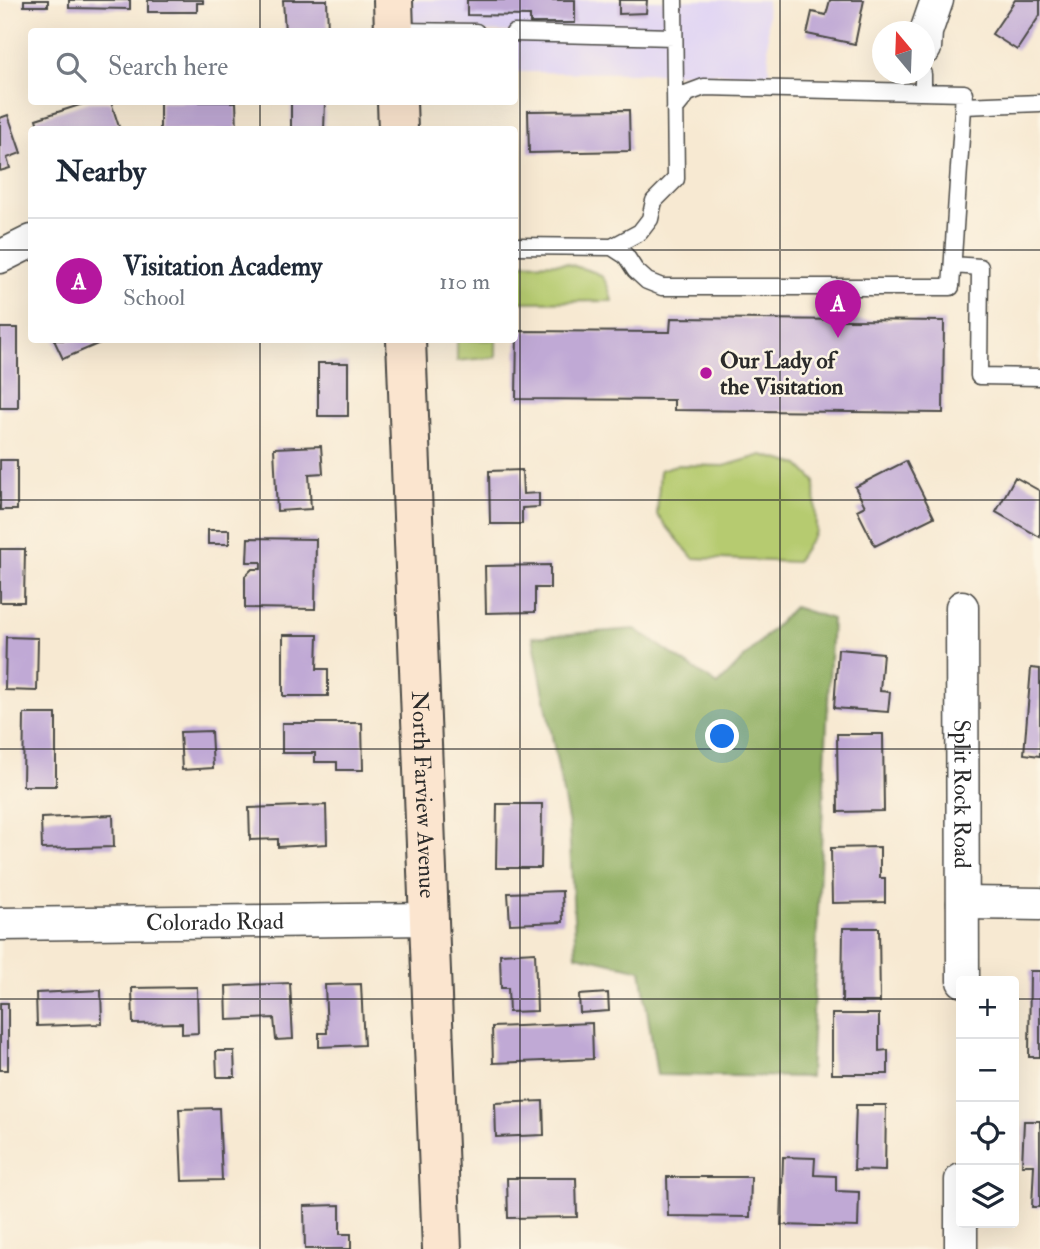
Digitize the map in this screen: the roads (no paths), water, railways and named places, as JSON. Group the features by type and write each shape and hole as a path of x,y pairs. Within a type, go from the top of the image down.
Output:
{"street":[{"path":"393,0 394,28"},
{"path":"930,21 937,0"},
{"path":"397,105 398,126"},
{"path":"0,257 28,243"},
{"name":"North Farview Avenue","path":"406,343 442,1249"},
{"name":"Split Rock Road","path":"962,607 963,976"},
{"path":"963,903 1040,904"},
{"name":"Colorado Road","path":"0,924 429,919"},
{"path":"961,1228 961,1249"}],"lane":[{"path":"518,246 612,247 640,232 650,219 654,201 676,179 674,0"},
{"path":"518,33 674,37"},
{"path":"923,84 923,92"},
{"path":"612,247 626,256 635,270 647,281 662,287 951,287 964,93 705,87 688,93 675,109"},
{"path":"964,106 1040,103"},
{"path":"953,265 981,267 979,376 1040,377"}],"place":[{"name":"Visitation Academy","path":"838,338"},
{"name":"Our Lady of the Visitation","path":"706,373"}]}
